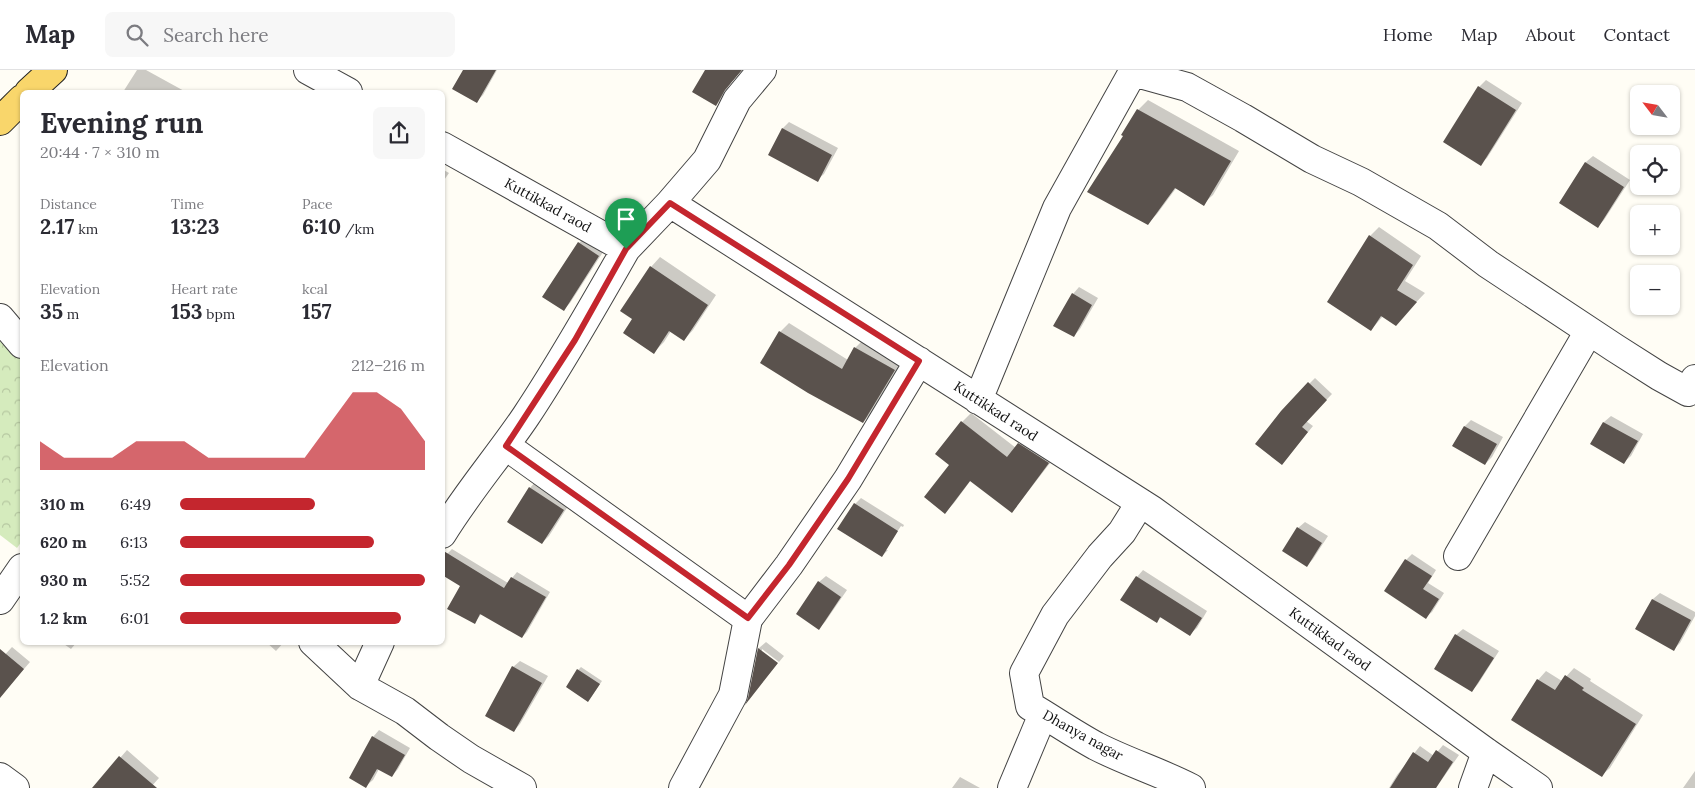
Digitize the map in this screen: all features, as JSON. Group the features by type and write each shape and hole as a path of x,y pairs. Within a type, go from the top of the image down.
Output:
{"main road":[{"path":"31,90 53,70"},
{"path":"0,121 20,101"}],"street":[{"path":"308,70 344,90"},
{"path":"445,529 454,514 506,446 575,340 626,249 670,203 707,160 737,100 762,70"},
{"path":"978,400 1057,208 1133,71 1187,87 1312,159 1361,182 1438,226 1488,264 1659,376 1693,389"},
{"name":"Kuttikkad raod","path":"445,148 626,249"},
{"name":"Kuttikkad raod","path":"670,203 1140,503 1538,788"},
{"path":"0,318 20,342"},
{"path":"1458,556 1589,331"},
{"path":"683,788 733,695 748,618 789,565 848,479 919,361"},
{"path":"506,446 748,618"},
{"name":"Dhanya nagar","path":"1140,503 1122,532 1100,556 1055,615 1024,673 1030,706 1095,745 1191,788"},
{"path":"0,600 20,571"},
{"path":"316,645 360,686 405,711 472,759 522,788"},
{"path":"360,686 379,645"},
{"path":"1012,788 1043,714"},
{"path":"1472,788 1486,752"},
{"path":"0,777 15,788"}],"green space":[{"path":"0,330 20,351 20,544 17,548 0,535"}],"building":[{"path":"463,70 496,70 477,103 452,89"},
{"path":"705,70 742,70 725,90 716,106 692,92"},
{"path":"1478,86 1516,110 1481,166 1443,142"},
{"path":"1137,109 1231,161 1204,206 1175,188 1148,225 1087,192 1123,136 1121,135"},
{"path":"782,128 832,155 818,182 768,155"},
{"path":"1585,162 1624,187 1598,228 1559,203"},
{"path":"1369,235 1413,265 1397,290 1417,302 1396,326 1381,316 1371,331 1327,302"},
{"path":"578,242 599,256 564,311 542,297"},
{"path":"650,266 708,305 684,341 669,331 654,354 623,333 632,319 620,311"},
{"path":"1072,293 1092,305 1074,337 1053,326"},
{"path":"779,331 842,369 854,347 895,370 863,423 808,393 760,363"},
{"path":"1308,382 1327,400 1302,427 1308,432 1282,465 1255,444 1281,411"},
{"path":"961,421 1007,457 1018,443 1049,463 1012,513 970,481 945,514 924,497 949,465 935,454"},
{"path":"1603,422 1638,441 1624,464 1590,444"},
{"path":"1464,426 1497,444 1485,465 1452,446"},
{"path":"529,487 564,510 542,544 507,522"},
{"path":"854,503 898,531 882,557 837,529"},
{"path":"1297,527 1322,543 1307,567 1282,551"},
{"path":"445,552 504,588 511,577 546,597 522,638 480,614 475,624 447,609 460,586 445,577"},
{"path":"1405,559 1432,576 1423,589 1439,599 1426,619 1384,591"},
{"path":"1136,576 1202,618 1190,636 1160,617 1157,623 1120,600"},
{"path":"818,581 841,597 819,630 796,614"},
{"path":"1652,599 1691,620 1674,651 1635,629"},
{"path":"1455,634 1494,658 1472,692 1434,669"},
{"path":"758,648 778,663 745,705 748,698"},
{"path":"0,649 24,669 0,698"},
{"path":"512,666 542,683 514,732 485,716"},
{"path":"577,669 600,684 588,702 566,687"},
{"path":"1565,675 1584,688 1582,690 1636,724 1602,777 1511,720 1537,679 1555,690"},
{"path":"372,736 405,755 392,777 377,769 366,788 349,778"},
{"path":"1436,750 1453,762 1436,788 1390,788 1413,752 1428,762"},
{"path":"119,756 157,788 92,788"}],"route":[{"path":"670,203 919,361 848,479 789,565 748,618 506,446 575,340 626,249 670,203"}]}
